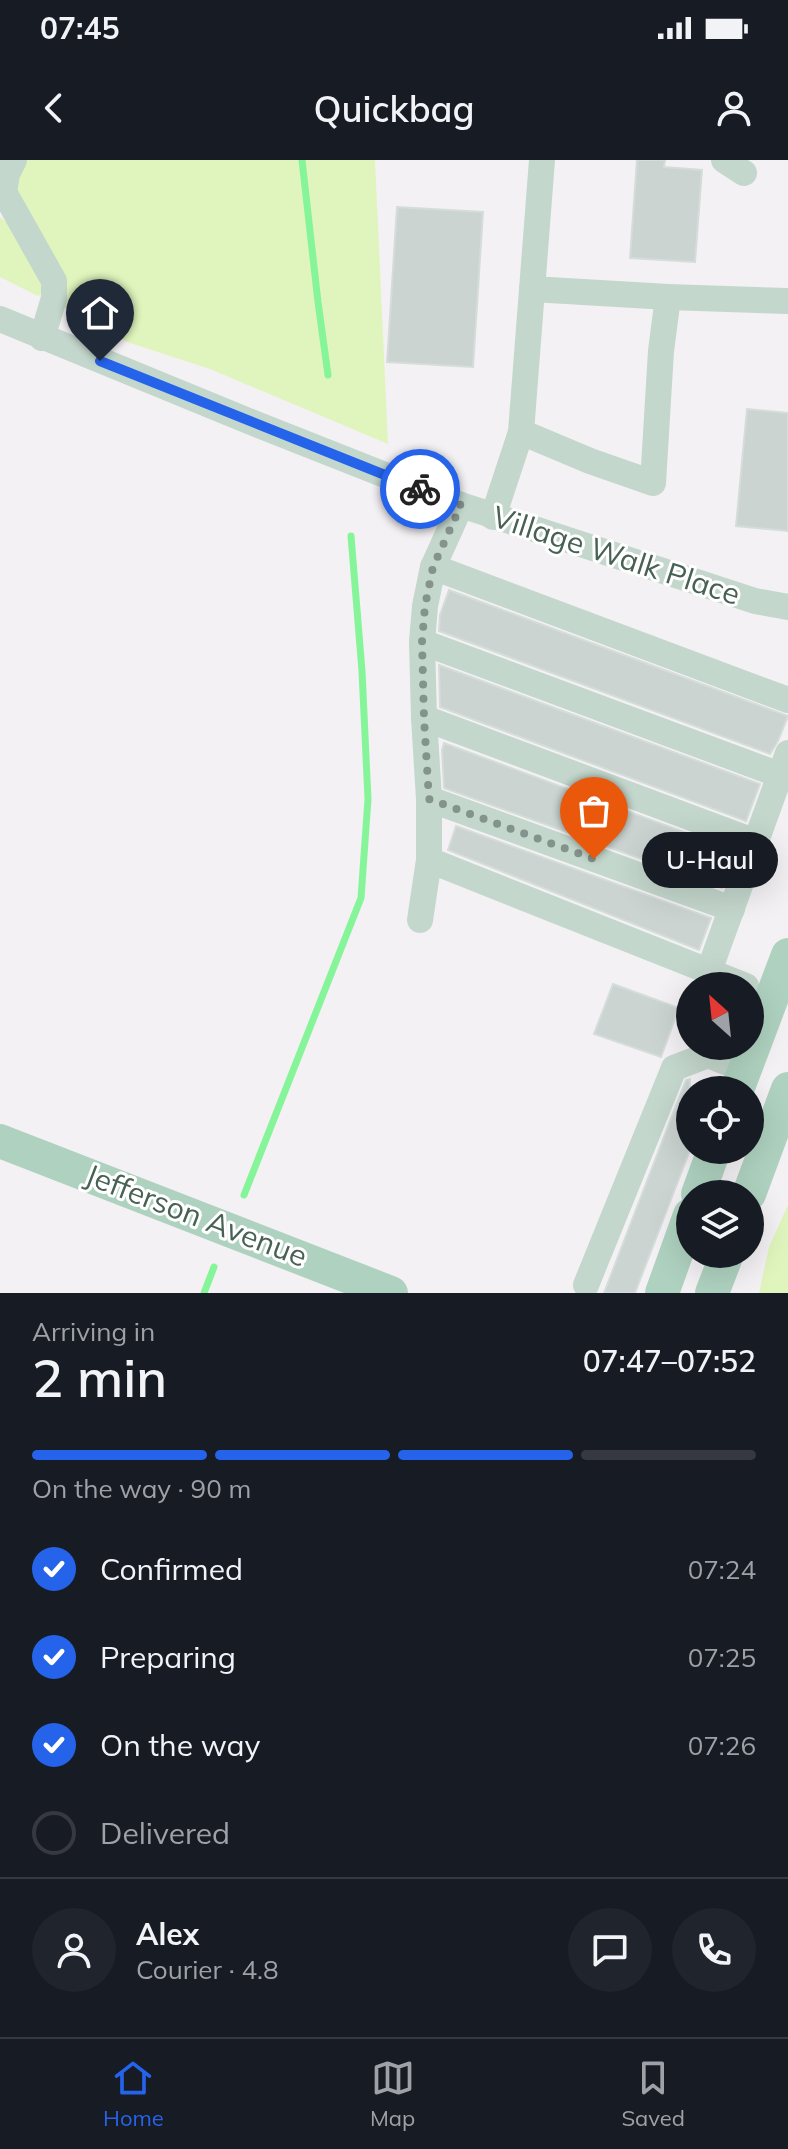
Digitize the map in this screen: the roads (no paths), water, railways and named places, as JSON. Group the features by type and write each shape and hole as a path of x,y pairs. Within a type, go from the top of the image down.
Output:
{"main road":[{"path":"764,974 788,955"},
{"path":"754,1180 788,1089"},
{"name":"Jefferson Avenue","path":"0,1141 391,1293"},
{"path":"662,1293 676,1254"},
{"path":"712,1293 722,1268"}],"street":[{"path":"14,160 7,174 4,192 54,281 54,298 42,338"},
{"path":"493,517 521,432 542,160"},
{"path":"532,289 788,301"},
{"path":"521,432 653,483 661,351 668,297"},
{"name":"Village Walk Place","path":"0,319 493,517 755,601 788,607"},
{"path":"420,920 429,860 422,642 425,606 433,567 461,505"},
{"path":"433,567 788,700"},
{"path":"422,642 784,764 709,971 429,860"},
{"path":"424,718 756,842"},
{"path":"429,799 732,909"},
{"path":"586,1285 674,1068 691,1060"},
{"path":"720,1060 737,1076"}],"waterway":[{"path":"302,160 328,375"},
{"path":"244,1195 361,898 368,799 351,536"},
{"path":"204,1293 214,1267"}],"place":[{"name":"U-Haul","path":"594,859"}]}
